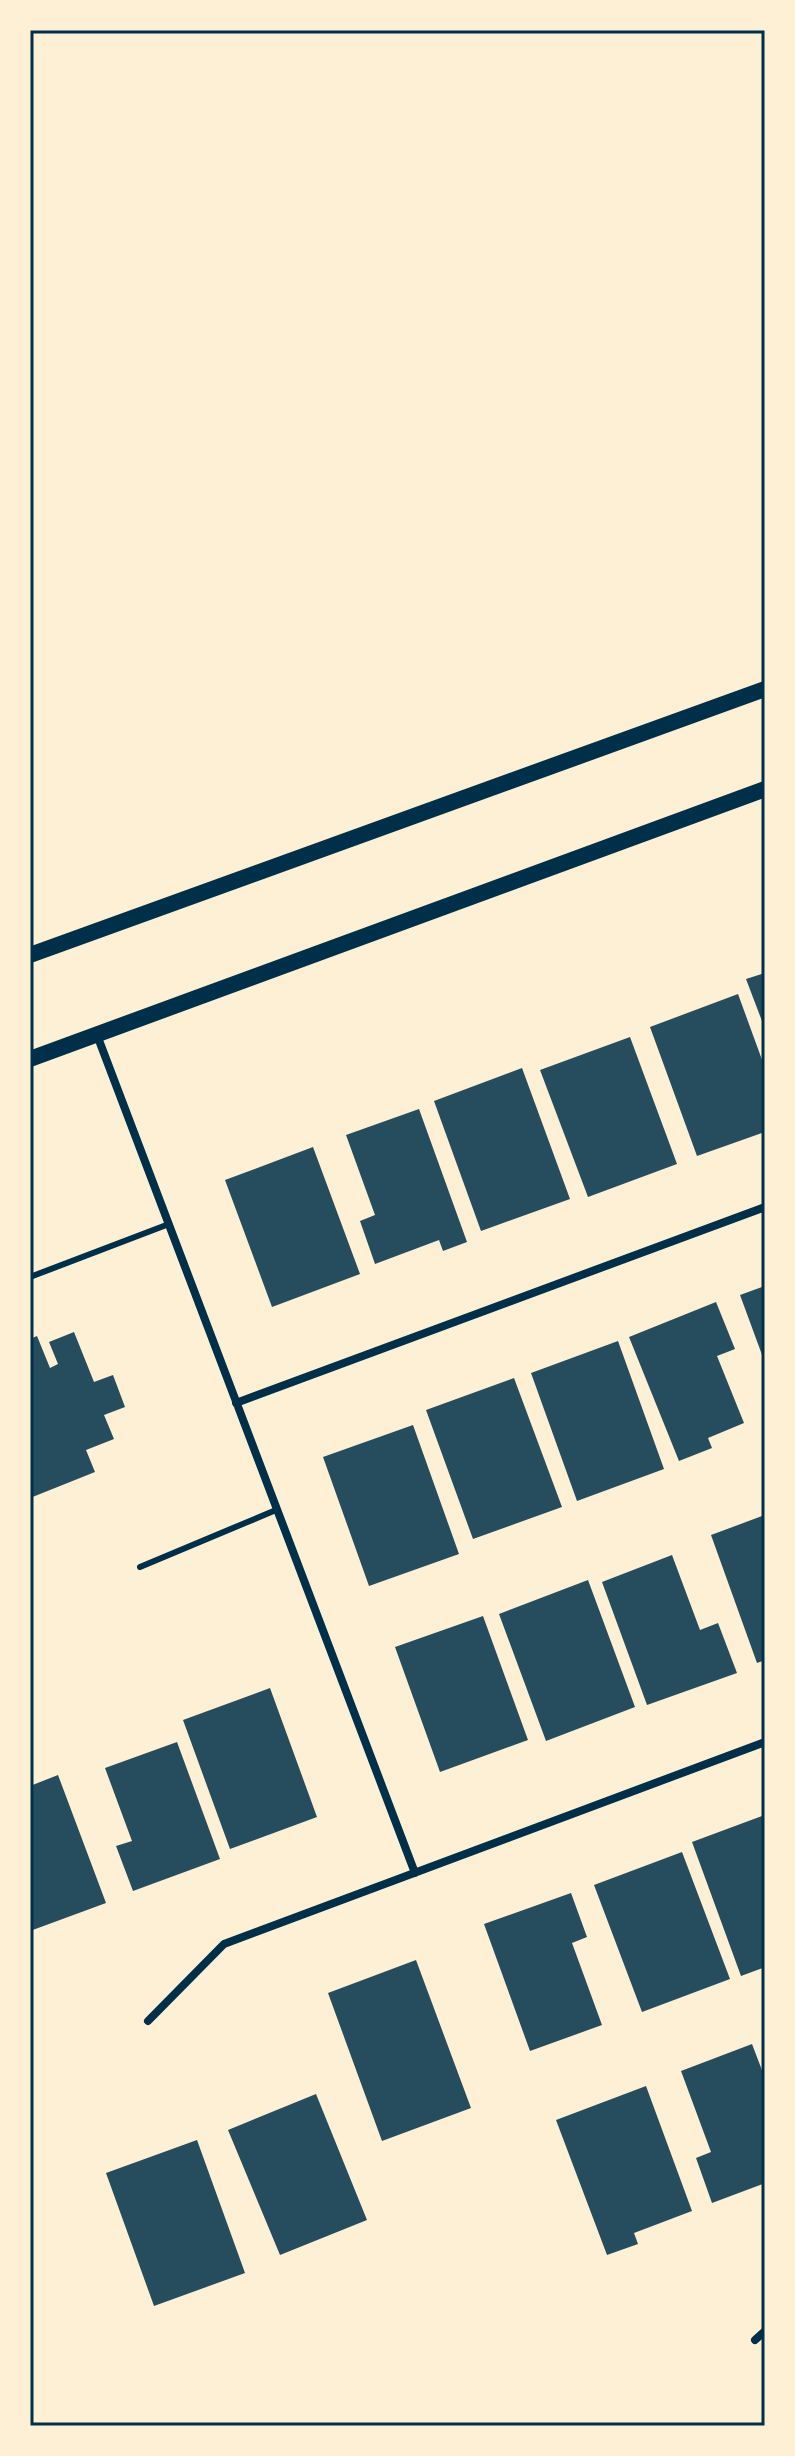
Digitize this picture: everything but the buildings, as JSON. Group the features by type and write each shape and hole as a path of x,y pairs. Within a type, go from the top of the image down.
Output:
{"main road":[{"path":"30,955 765,689"},
{"path":"30,1059 765,789"}],"street":[{"path":"97,1034 415,1873"},
{"path":"236,1403 765,1207"},
{"path":"148,2021 224,1944 765,1742"},
{"path":"755,2340 765,2331"}],"lane":[{"path":"30,1277 169,1224"},
{"path":"140,1567 276,1510"}]}
